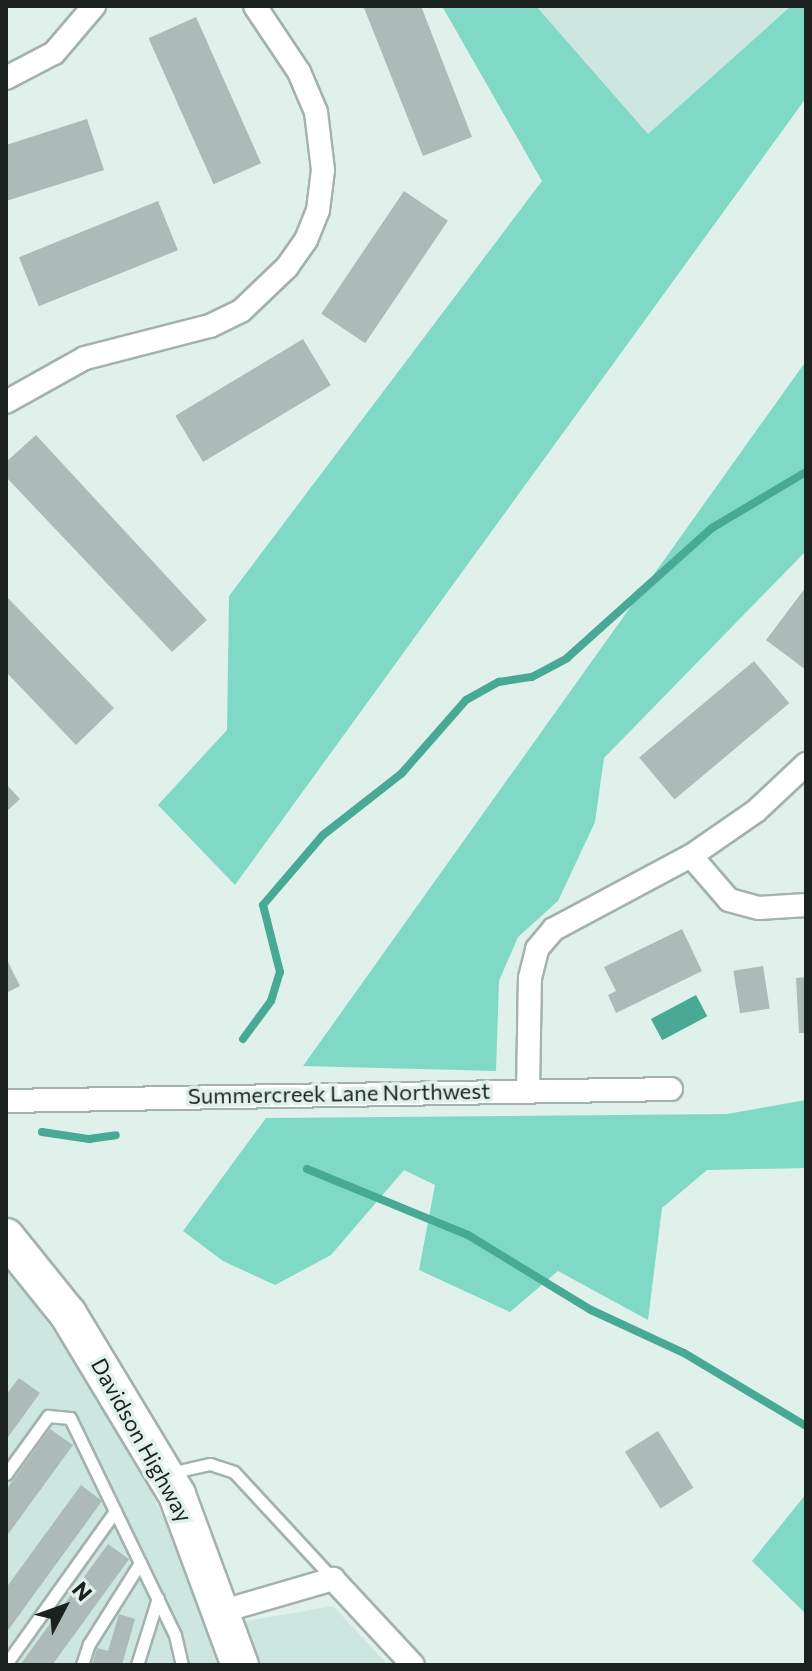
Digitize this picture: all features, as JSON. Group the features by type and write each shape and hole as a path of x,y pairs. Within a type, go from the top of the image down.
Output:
{"main road":[{"name":"Davidson Highway","path":"6,1237 68,1314 166,1474 223,1611 234,1662"}],"street":[{"path":"6,78 54,53 94,6"},
{"path":"6,402 85,358 210,326 241,311 287,267 306,240 318,210 323,170 316,112 299,72 255,6"},
{"path":"528,1090 530,978 537,949 573,916 691,856 756,811 806,764"},
{"path":"691,856 729,900 759,908 806,905"},
{"name":"Summercreek Lane Northwest","path":"6,1101 671,1089"},
{"path":"223,1611 333,1579 413,1665"}],"lane":[{"path":"6,1474 48,1416 70,1418 175,1635 182,1665"},
{"path":"166,1474 210,1464 234,1472 333,1579"},
{"path":"6,1664 115,1511"},
{"path":"82,1665 89,1644 140,1563"},
{"path":"137,1665 158,1598"}],"shaded area":[{"path":"442,6 536,6 648,134 791,6 806,6 806,98 235,885 158,805 227,730 229,596 542,181"},
{"path":"536,6 791,6 648,134"},
{"path":"806,361 806,551 604,758 595,822 558,901 518,937 499,981 496,1071 303,1066"},
{"path":"696,995 707,1016 662,1040 651,1019"},
{"path":"806,1100 806,1168 707,1170 662,1208 648,1320 558,1271 510,1312 419,1270 435,1185 404,1170 331,1255 275,1285 223,1261 183,1231 266,1118 727,1114"},
{"path":"6,1264 119,1425 174,1540 207,1628 333,1606 388,1665 6,1665"},
{"path":"806,1494 806,1614 752,1561"}],"building":[{"path":"421,6 472,137 423,156 364,8"},
{"path":"196,17 261,163 214,184 148,38"},
{"path":"87,119 104,170 6,201 6,145"},
{"path":"404,191 448,221 365,343 321,314"},
{"path":"158,201 178,250 39,306 19,257"},
{"path":"303,339 331,385 203,462 175,416"},
{"path":"36,435 207,620 172,652 6,477 6,462"},
{"path":"806,587 806,670 766,640"},
{"path":"6,596 114,708 76,745 6,672"},
{"path":"754,661 789,703 674,800 639,757"},
{"path":"6,784 20,799 6,812"},
{"path":"682,929 702,971 616,1013 608,995 616,991 604,967"},
{"path":"6,958 20,986 6,993"},
{"path":"763,966 770,1008 740,1013 733,971"},
{"path":"806,977 806,1033 799,1033 796,978"},
{"path":"19,1378 40,1393 6,1440 6,1395"},
{"path":"50,1429 73,1445 6,1537 6,1490"},
{"path":"658,1431 694,1488 660,1508 625,1452"},
{"path":"81,1485 102,1501 6,1633 6,1588"},
{"path":"108,1544 129,1559 52,1665 20,1665"},
{"path":"119,1614 135,1619 122,1665 92,1665 97,1648 108,1651"}],"waterway":[{"path":"243,1039 271,1001 280,972 263,905 323,835 402,773 466,700 499,682 532,677 567,658 712,528 806,472"},
{"path":"42,1132 89,1139 116,1135"},
{"path":"307,1169 468,1235 591,1310 684,1353 806,1426"}]}
